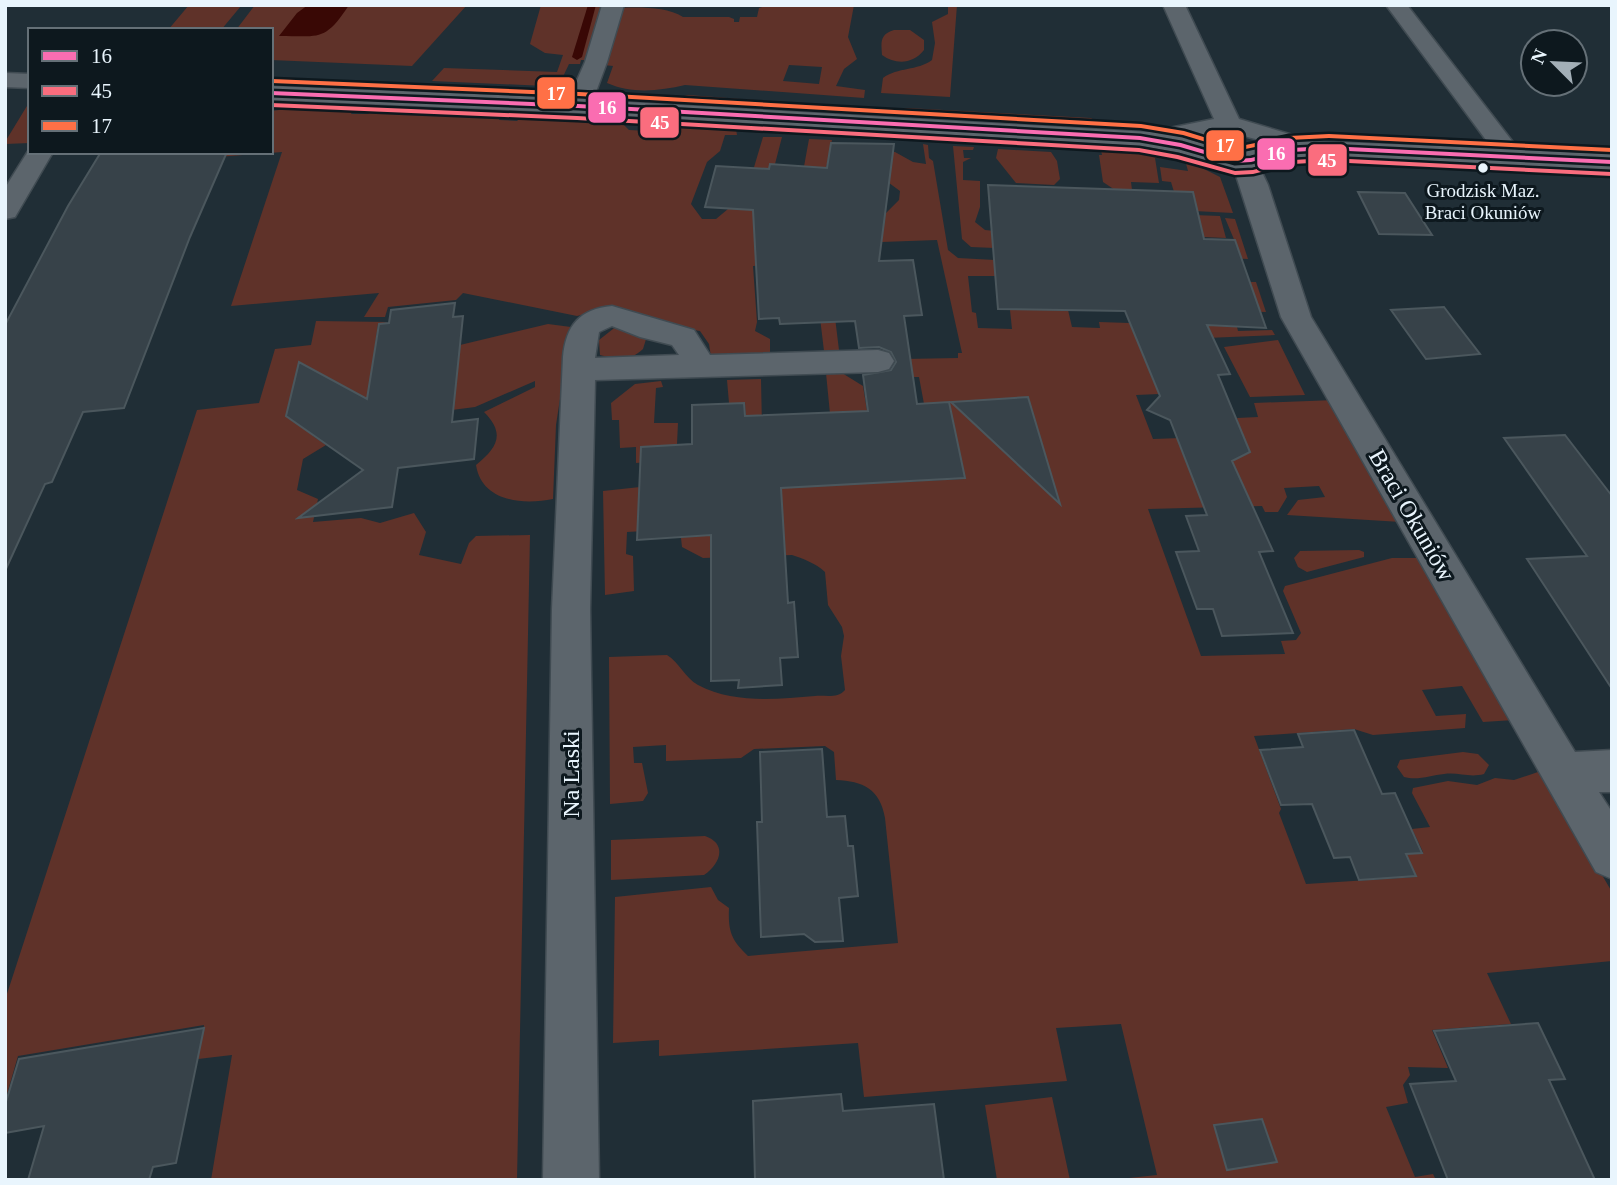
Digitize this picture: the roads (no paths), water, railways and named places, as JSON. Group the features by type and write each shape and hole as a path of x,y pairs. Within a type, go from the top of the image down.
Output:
{"street":[{"path":"578,106 596,62 613,5"},
{"path":"1174,5 1229,124 1254,150"},
{"path":"1396,5 1511,156"},
{"path":"5,80 28,81"},
{"path":"273,93 578,106 1140,138 1169,142 1205,141 1229,124"},
{"path":"1205,141 1226,160 1254,150 1328,148 1612,162"},
{"name":"Braci Okuniów","path":"1254,150 1255,185 1296,317 1612,856"},
{"path":"5,211 39,154"},
{"name":"Na Laski","path":"570,1180 571,623 578,349 582,331 597,318 629,318 645,328 683,338 701,366"},
{"path":"579,369 878,361"},
{"path":"1563,772 1612,771"}],"waterway":[{"path":"577,57 592,5"}],"place":[{"name":"Grodzisk Maz. Braci Okuniów","path":"1483,168"}]}
